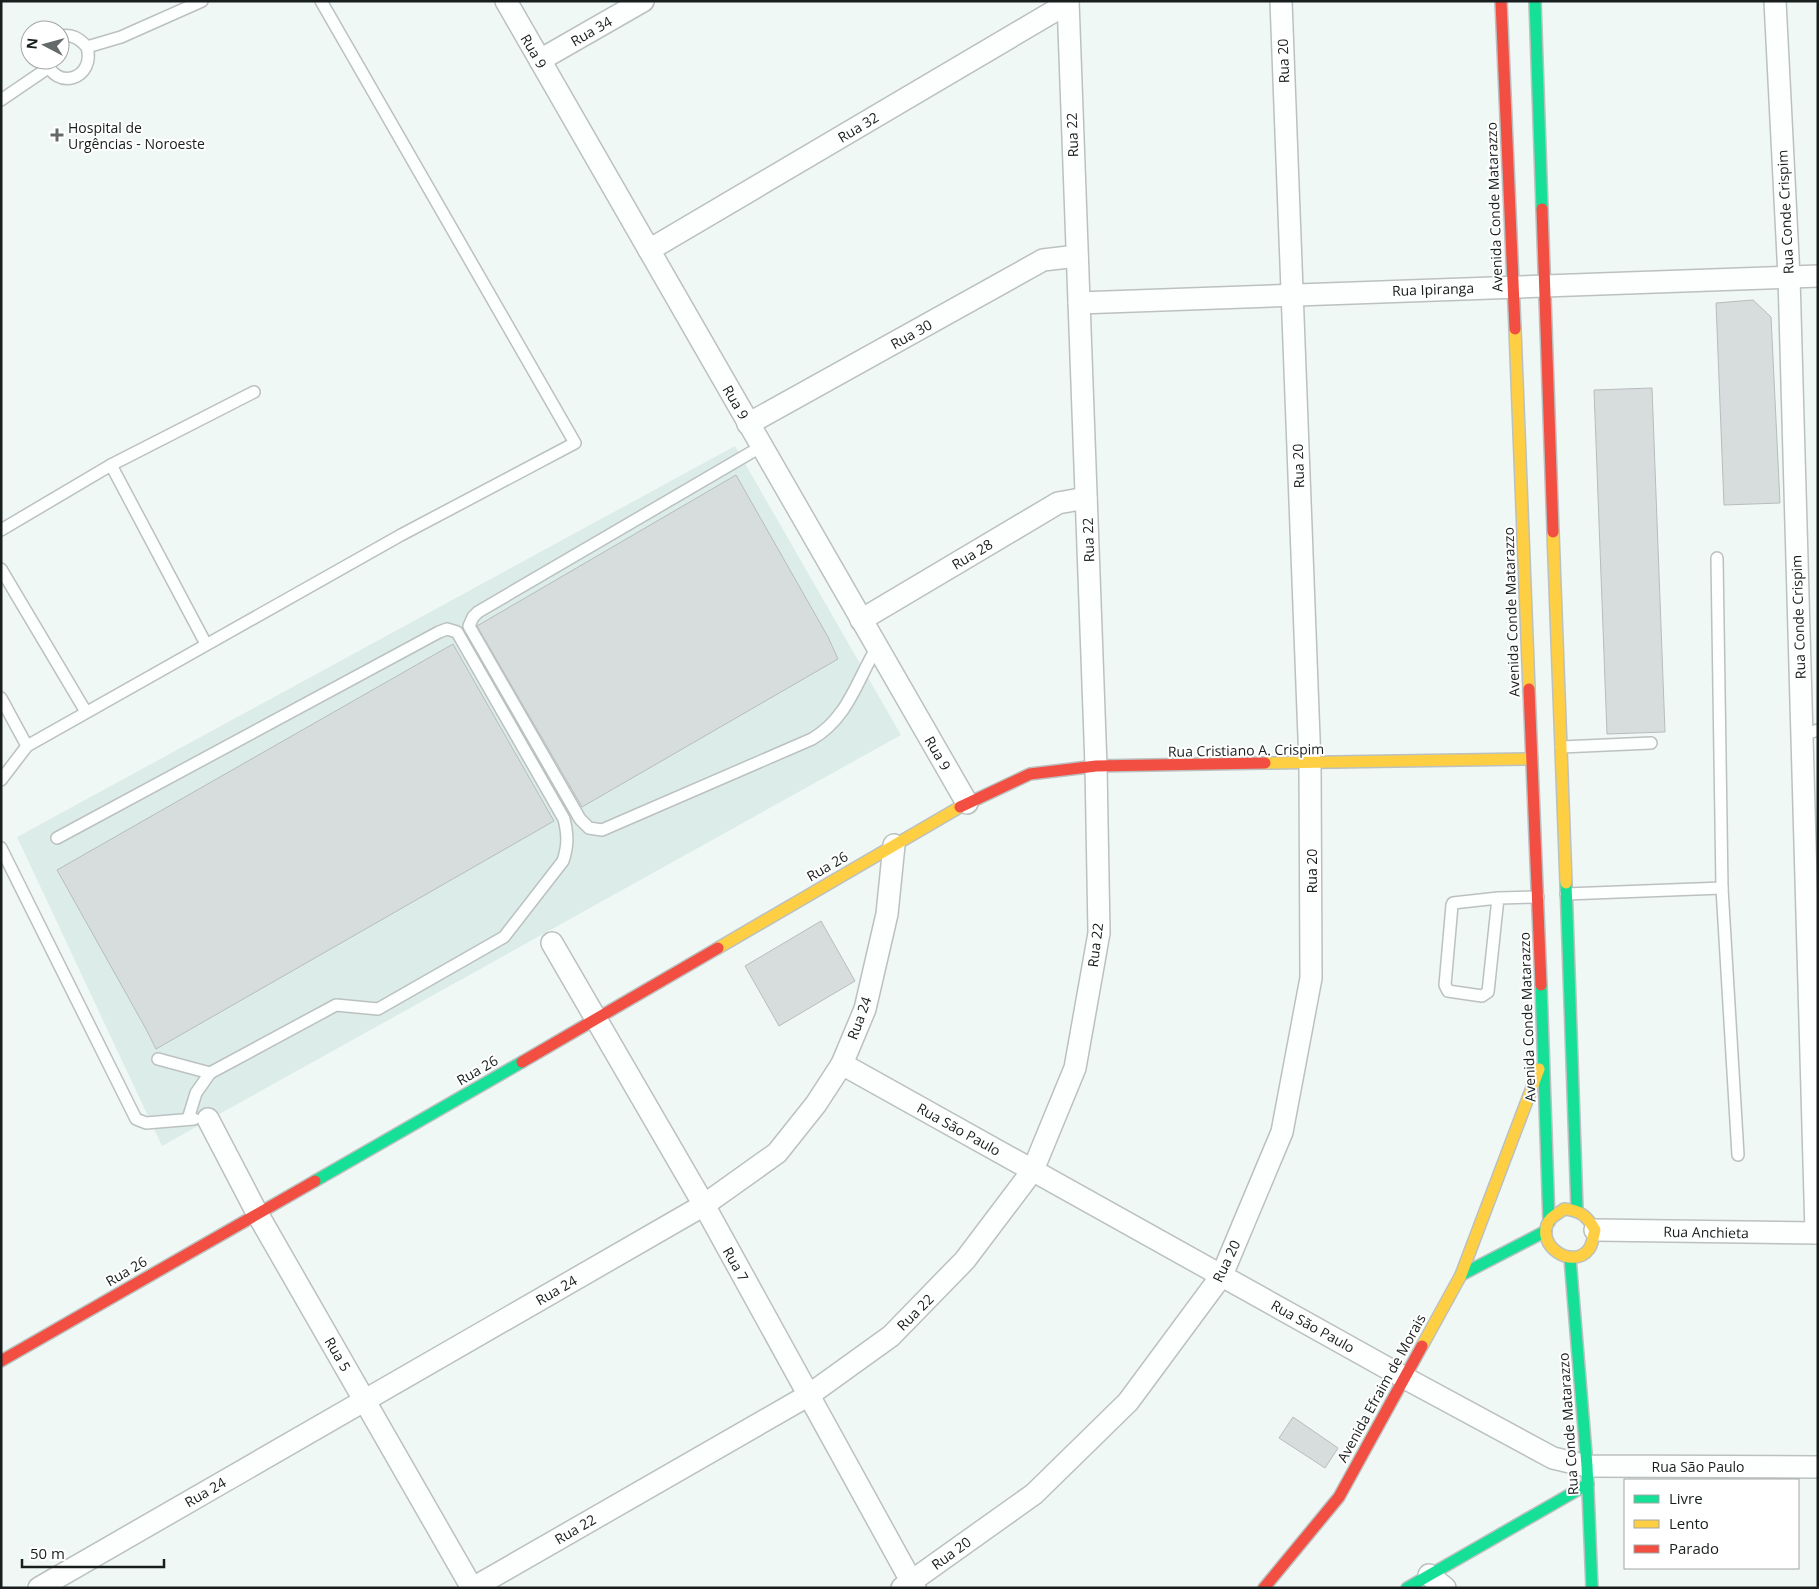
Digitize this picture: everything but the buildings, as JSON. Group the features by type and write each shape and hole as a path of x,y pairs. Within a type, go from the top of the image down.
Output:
{"street":[{"name":"Rua 9","path":"506,1 967,803"},
{"name":"Rua 34","path":"540,60 643,1"},
{"name":"Rua 20","path":"910,1586 1034,1494 1128,1402 1222,1276 1282,1132 1311,978 1310,764 1281,1"},
{"name":"Avenida Conde Matarazzo","path":"1501,1 1532,759 1552,895 1577,1209"},
{"name":"Avenida Conde Matarazzo","path":"1535,1 1561,747 1544,1055 1547,1226"},
{"name":"Rua Conde Crispim","path":"1775,1 1810,732 1817,1233"},
{"name":"Rua 32","path":"649,250 1068,2"},
{"name":"Rua 22","path":"473,1588 809,1395 891,1336 965,1260 1033,1170 1075,1068 1099,932 1096,766 1068,2"},
{"name":"Rua 30","path":"748,424 1042,260 1077,256"},
{"name":"Rua Ipiranga","path":"1079,303 1818,276"},
{"name":"Rua 28","path":"862,620 1058,503 1086,498"},
{"name":"Rua Cristiano A. Crispim","path":"967,803 1030,774 1096,766 1532,759"},
{"name":"Rua 26","path":"1,1361 595,1020 967,803"},
{"name":"Rua 24","path":"38,1588 704,1204 777,1153 816,1104 842,1064 865,1009 887,914 894,845"},
{"name":"Rua 7","path":"552,943 595,1020 704,1204 809,1395 910,1586"},
{"name":"Avenida Efraim de Morais","path":"1264,1588 1339,1497 1460,1275 1544,1055"},
{"name":"Rua São Paulo","path":"842,1064 1405,1378 1587,1475 1818,1467"},
{"name":"Rua 5","path":"198,1119 257,1213 473,1588"},
{"path":"1460,1275 1547,1226 1564,1209 1577,1209 1589,1219 1595,1230 1590,1248 1584,1254 1570,1258 1557,1254 1548,1243 1547,1226"},
{"name":"Rua Anchieta","path":"1595,1230 1817,1233"},
{"name":"Rua Conde Matarazzo","path":"1570,1258 1587,1475 1592,1588"},
{"path":"1408,1588 1437,1582 1587,1475"}],"lane":[{"path":"87,47 121,37 202,1"},
{"path":"1,780 27,746 401,535 575,443 320,1"},
{"path":"51,70 60,78 75,78 86,68 89,60 87,47 81,40 70,35"},
{"path":"1,100 39,70"},
{"path":"1,530 111,465 254,392"},
{"path":"762,446 478,612 470,621 469,626 580,819 589,828 602,830 812,739 825,731 846,706 877,647"},
{"path":"111,465 206,644"},
{"path":"1717,558 1722,888 1738,1155"},
{"path":"1,569 86,712"},
{"path":"1,848 136,1119 146,1123 198,1119 196,1093 210,1073 336,1004 378,1009 504,938 563,861 567,849 568,836 564,819 457,632 447,629 57,838"},
{"path":"1,698 27,746"},
{"path":"1561,747 1651,743"},
{"path":"1498,898 1488,992 1482,996 1448,991 1445,986 1452,904 1455,902 1498,898 1552,895 1722,888"},
{"path":"158,1059 210,1073"}],"shaded area":[{"path":"735,446 901,735 162,1146 17,837"}],"traffic: fast":[{"path":"1535,1 1542,209"},
{"path":"1566,883 1577,1209"},
{"path":"1541,985 1549,1222"},
{"path":"315,1181 522,1062"},
{"path":"1461,1275 1546,1231"},
{"path":"1570,1258 1587,1466 1592,1588"},
{"path":"1407,1588 1588,1484"}],"traffic: slow":[{"path":"1515,329 1529,689"},
{"path":"1553,532 1566,883"},
{"path":"1265,763 1532,759"},
{"path":"718,948 960,807"},
{"path":"1422,1346 1461,1275 1539,1069"},
{"path":"1564,1209 1582,1215 1595,1230 1589,1249 1582,1255 1574,1257 1565,1256 1557,1252 1547,1239 1546,1230 1549,1221 1564,1209"}],"traffic: jam":[{"path":"1501,1 1515,329"},
{"path":"1542,209 1553,532"},
{"path":"1529,689 1541,985"},
{"path":"960,807 1030,774 1096,766 1265,763"},
{"path":"522,1062 718,948"},
{"path":"1,1361 315,1181"},
{"path":"1264,1588 1339,1497 1422,1346"}],"place":[{"name":"Hospital de Urgências - Noroeste","path":"57,135"}]}
